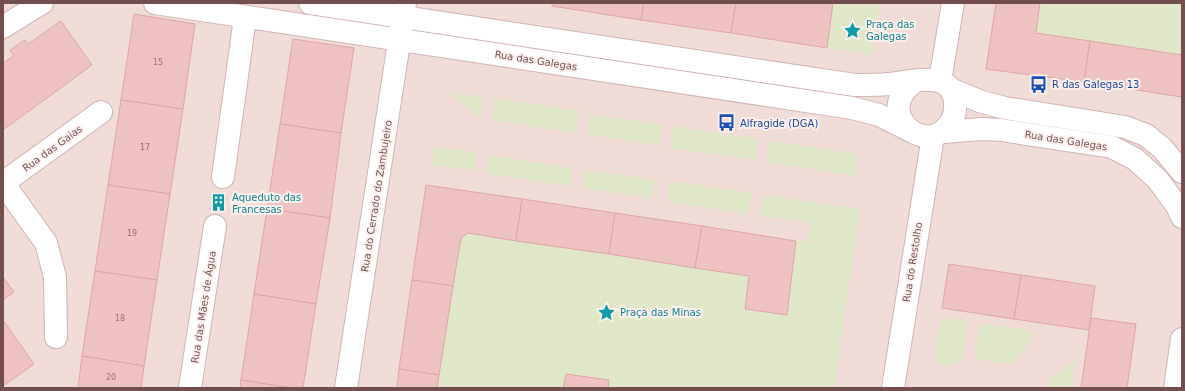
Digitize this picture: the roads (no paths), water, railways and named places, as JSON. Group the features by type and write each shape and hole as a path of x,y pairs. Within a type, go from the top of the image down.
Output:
{"street":[{"path":"3,28 42,3"},
{"name":"Rua das Galegas","path":"155,3 852,108 879,115 929,133 982,128 1112,147 1135,159 1158,180 1177,206 1182,217"},
{"path":"310,3 404,10 855,85 888,84 928,78 982,102 1005,108 1125,127 1146,135 1162,148 1182,172"},
{"path":"917,80 908,86 901,95 898,105 902,120 929,133 951,123 956,112 955,100 945,85 953,3"},
{"name":"Rua do Cerrado do Zambujeiro","path":"346,388 404,10"},
{"path":"224,177 244,25"},
{"name":"Rua das Gaias","path":"3,183 101,112"},
{"name":"Rua do Restolho","path":"893,388 929,133"},
{"path":"3,183 46,243 55,277 56,337"},
{"name":"Rua das Mães de Água","path":"190,388 215,226"},
{"path":"1175,388 1182,339"}],"place":[{"name":"Praça das Galegas","path":"853,30"},
{"name":"R das Galegas 13","path":"1039,84"},
{"name":"Alfragide (DGA)","path":"727,123"},
{"name":"Aqueduto das Francesas","path":"219,203"},
{"name":"Praça das Minas","path":"607,312"}]}
